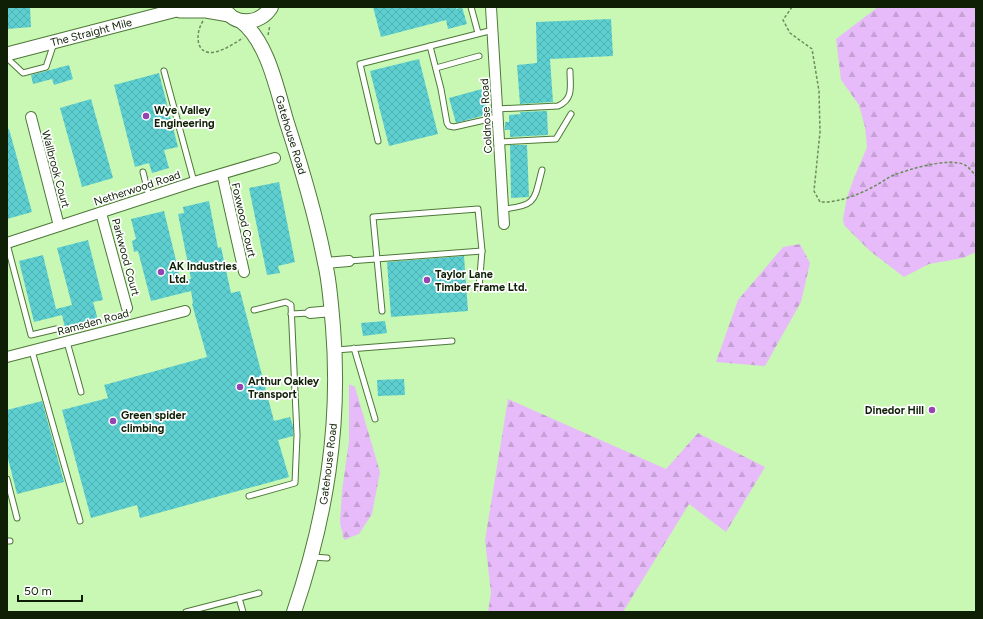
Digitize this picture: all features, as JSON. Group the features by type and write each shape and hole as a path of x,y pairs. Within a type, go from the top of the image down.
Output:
{"main road":[{"path":"231,14 254,21 269,10"},
{"name":"Gatehouse Road","path":"265,54 264,29 269,10"},
{"name":"Gatehouse Road","path":"231,14 254,33 265,54 312,208 325,263 332,311 335,350 335,400 329,476 321,521 312,557 294,612"}],"street":[{"name":"Coldnose Road","path":"491,7 504,224"},
{"name":"The Straight Mile","path":"7,54 182,9 231,14"},
{"name":"Wallbrook Court","path":"31,117 59,226"},
{"name":"Netherwood Road","path":"7,244 194,182 275,158"},
{"name":"Foxwood Court","path":"222,174 244,272"},
{"name":"Parkwood Court","path":"101,212 127,308"},
{"path":"325,263 349,261"},
{"name":"Ramsden Road","path":"7,357 185,311"},
{"path":"310,313 332,311"}],"lane":[{"path":"472,7 478,34"},
{"path":"378,141 360,64 493,30"},
{"path":"7,58 23,73 46,67 55,42"},
{"path":"430,46 447,123 449,126 454,127 497,113 558,106 565,103 569,98 570,92 570,71"},
{"path":"436,68 479,56"},
{"path":"164,71 194,182"},
{"path":"499,142 556,139 571,114"},
{"path":"503,209 519,208 530,203 542,170"},
{"path":"143,172 149,197"},
{"path":"382,311 373,217 478,209 482,252 479,288"},
{"path":"7,244 31,335 56,329"},
{"path":"349,261 482,252"},
{"path":"249,496 294,483 297,435 291,305 286,302 254,310"},
{"path":"291,314 310,313"},
{"path":"335,350 452,341"},
{"path":"67,342 80,392"},
{"path":"354,348 375,419"},
{"path":"32,351 80,521"},
{"path":"7,479 17,518"},
{"path":"312,557 328,558"},
{"path":"186,612 259,593"},
{"path":"239,598 243,612"}],"path":[{"path":"792,7 783,20 790,33 812,50 819,91 820,132 814,191 820,202 829,202 853,195 880,183 892,175 929,164 952,162 966,165 976,176"},
{"path":"206,16 198,29 197,37 199,45 205,51 218,52 249,35"}],"green space":[{"path":"878,7 976,7 976,252 963,258 929,264 904,277 870,251 844,225 843,219 847,197 867,147 865,127 859,105 841,80 836,39"},
{"path":"800,244 810,263 801,302 765,366 716,362 738,300 783,247"},
{"path":"349,384 355,387 380,472 372,514 359,534 344,540 340,523 342,491 349,441"},
{"path":"508,399 666,469 698,433 765,467 726,532 689,504 623,612 488,612 491,593 485,540"}],"building":[{"path":"7,7 30,7 31,27 7,29"},
{"path":"373,7 455,7 456,9 462,7 467,24 448,29 446,20 381,37"},
{"path":"611,19 613,56 550,59 553,102 520,104 517,65 537,63 536,22"},
{"path":"419,59 438,134 389,146 370,71"},
{"path":"69,65 73,79 54,85 52,79 33,84 31,75"},
{"name":"Wye Valley Engineering","path":"159,73 178,147 164,150 169,168 152,173 149,163 135,167 114,85"},
{"path":"482,89 489,114 456,123 449,98"},
{"path":"91,99 113,178 82,187 60,108"},
{"path":"547,111 548,135 510,137 510,130 505,130 505,122 509,122 509,115 521,114 520,112"},
{"path":"7,129 9,129 32,212 7,219"},
{"path":"510,145 527,145 529,197 511,198"},
{"path":"279,182 295,262 278,266 280,273 267,275 249,188"},
{"path":"209,201 218,248 221,247 231,293 240,291 274,421 290,417 293,426 293,436 278,440 289,477 140,518 137,505 91,518 62,410 108,398 104,385 207,357 192,304 191,291 151,301 138,251 134,252 132,241 136,239 131,219 164,211 181,281 191,279 178,214 184,213 183,207"},
{"path":"88,240 103,300 93,302 99,323 66,332 62,315 34,322 19,261 43,255 56,309 72,305 57,248"},
{"name":"Taylor Lane Timber Frame Ltd.","path":"464,256 468,311 391,317 387,262"},
{"path":"385,321 387,333 363,336 361,323"},
{"path":"404,379 405,395 378,396 377,380"},
{"path":"42,401 64,482 17,494 7,455 7,410"}],"place":[{"name":"Wye Valley Engineering","path":"146,116"},
{"name":"AK Industries Ltd.","path":"161,272"},
{"name":"Taylor Lane Timber Frame Ltd.","path":"427,280"},
{"name":"Arthur Oakley Transport","path":"240,387"},
{"name":"Dinedor Hill","path":"932,410"},
{"name":"Green spider climbing","path":"113,421"}]}
